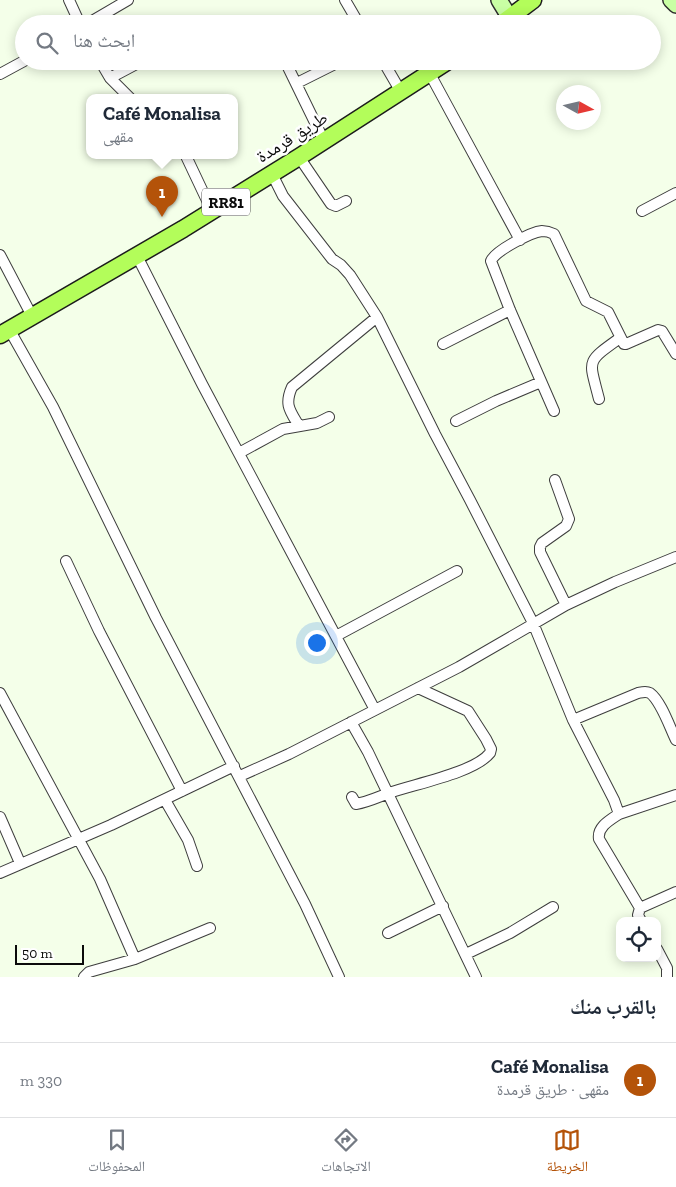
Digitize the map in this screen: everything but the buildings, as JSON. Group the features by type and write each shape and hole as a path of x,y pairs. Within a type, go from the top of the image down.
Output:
{"main road":[{"path":"514,15 533,0"},
{"name":"طريق قرمدة","path":"4,332 212,211 436,70"}],"street":[{"path":"69,0 76,15"},
{"path":"102,15 128,0"},
{"path":"345,0 354,15"},
{"path":"499,0 504,15"},
{"path":"670,0 676,5"},
{"path":"0,74 15,66"},
{"path":"105,70 110,78 126,94"},
{"path":"110,78 125,70"},
{"path":"290,70 324,141"},
{"path":"297,83 323,70"},
{"path":"388,70 401,92"},
{"path":"430,74 520,240"},
{"path":"299,157 332,204 336,206 346,201"},
{"path":"187,159 212,211"},
{"path":"272,174 283,196 332,259 350,275 377,317 533,623 573,720 614,800 619,814"},
{"path":"642,211 676,193"},
{"path":"554,411 491,261 497,254 520,240 544,231 554,234 586,301 608,312 624,344 658,330 662,331 676,354"},
{"path":"0,255 32,316"},
{"path":"137,256 375,710"},
{"path":"443,344 510,310"},
{"path":"299,426 288,407 288,396 292,388 377,317"},
{"path":"4,332 53,407 144,593 305,904 339,977"},
{"path":"599,399 592,368 593,360 620,338"},
{"path":"456,421 541,382"},
{"path":"239,453 289,427 317,423 329,417"},
{"path":"555,480 569,519 566,526 542,543 540,552 566,605"},
{"path":"240,776 289,754 459,667 566,605 676,557"},
{"path":"66,561 99,631 182,792"},
{"path":"336,636 456,571"},
{"path":"352,797 356,804 364,803 387,793 467,768 490,753 491,749 486,739 468,711 418,688"},
{"path":"573,720 638,692 645,691 651,694 658,702 676,740"},
{"path":"0,693 100,879 135,959"},
{"path":"351,722 368,752 476,977"},
{"path":"0,873 78,840 234,766"},
{"path":"639,917 640,908 598,836 603,826 619,814 676,795"},
{"path":"165,800 188,840 197,866"},
{"path":"0,817 20,863"},
{"path":"640,908 676,892"},
{"path":"388,934 443,906"},
{"path":"466,954 510,933 553,907"},
{"path":"84,977 89,972 135,959 210,928"},
{"path":"661,956 665,964 667,977"}],"place":[{"name":"Café Monalisa","path":"162,217"}]}
